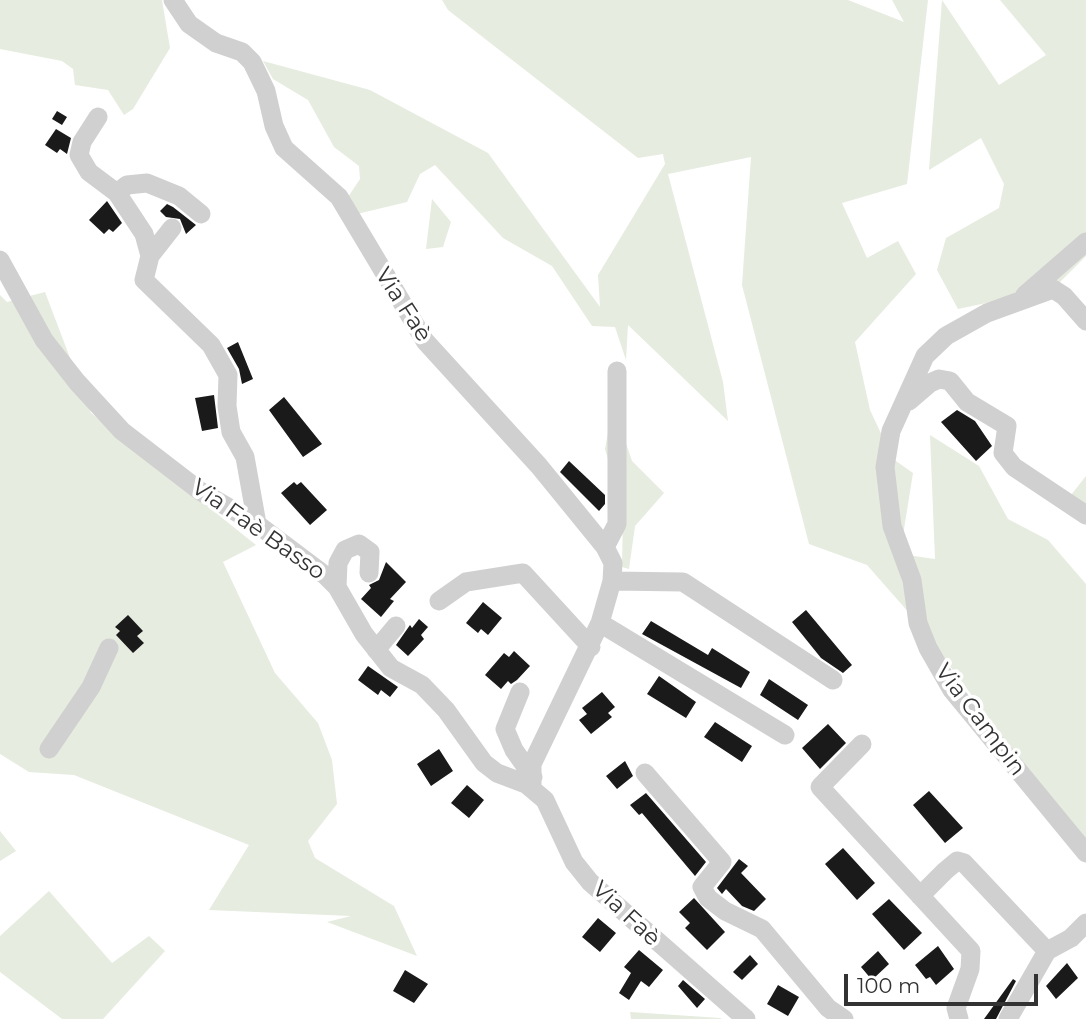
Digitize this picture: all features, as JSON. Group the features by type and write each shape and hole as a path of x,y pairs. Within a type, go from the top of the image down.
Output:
{"street":[{"name":"Via Faè","path":"173,0 189,24 216,43 242,52 253,62 266,91 274,126 284,148 340,197 425,341 539,466 605,547 613,563 612,581 600,623 591,647 532,764 531,783 545,800 574,862 590,882 651,939 746,1019"},
{"path":"98,117 82,142 79,155 89,172 117,193 144,234 150,256"},
{"path":"117,193 127,185 147,183 180,196 201,214"},
{"path":"172,229 150,256 144,280 211,345 228,375 227,406 231,432 244,457 257,524"},
{"name":"Via Campin","path":"1018,300 1086,242"},
{"name":"Via Faè Basso","path":"0,260 44,340 77,382 122,431 200,491 257,524 337,587 364,634 391,668 422,685 446,710 484,763 497,774 531,783"},
{"name":"Via Campin","path":"1086,321 1064,296 1053,289 1018,300 966,323 946,336 925,356 891,431 885,467 892,526 912,580 918,622 928,648 960,701 1086,853"},
{"path":"605,547 617,524 617,371"},
{"path":"904,405 930,383 939,379 950,382 967,402 1007,426 1003,453 1014,467 1086,515"},
{"path":"337,587 338,563 345,550 359,544 370,552 369,573"},
{"path":"439,601 466,582 523,573 591,647"},
{"path":"612,581 683,582 833,680"},
{"path":"600,623 785,735"},
{"path":"376,650 396,626"},
{"path":"49,750 91,687 108,648"},
{"path":"520,692 505,729 531,783"},
{"path":"863,744 820,787 971,951 970,969 956,1008 959,1019"},
{"path":"645,773 722,862 702,887 708,898 725,911 762,929 828,1008 844,1019"},
{"path":"920,896 957,861 964,863 1047,951"},
{"path":"1008,1019 1047,951 1071,938 1086,923"}],"shaded area":[{"path":"0,0 162,0 170,48 133,109 124,115 108,90 75,85 73,69 62,61 0,49"},
{"path":"442,0 848,0 904,22 892,0 928,0 907,184 842,203 867,258 898,241 916,274 855,342 870,410 893,459 913,473 900,554 935,559 930,435 979,466 1008,519 1048,540 1086,584 1086,849 918,623 867,565 809,544 742,285 751,157 668,174 723,382 728,421 628,325 626,360 615,327 592,326 552,266 503,238 435,165 420,174 407,202 357,214 348,197 360,179 359,166 334,147 308,100 273,79 263,61 370,90 488,153 600,307 598,275 665,164 663,154 638,158 448,10"},
{"path":"942,0 999,85 1046,55 1000,0 1086,0 1086,256 1053,289 958,309 937,270 946,238 999,208 1004,184 981,138 929,170"},
{"path":"432,199 451,222 443,247 426,249"},
{"path":"45,292 91,413 256,545 223,562 275,673 318,723 332,760 337,804 308,841 315,858 394,906 417,956 327,922 351,916 209,910 249,845 74,775 29,772 0,754 0,295 7,302"},
{"path":"613,405 632,461 664,493 635,526 629,569 622,567 623,511 605,449"},
{"path":"1086,476 1086,506 1071,495"},
{"path":"0,831 16,851 0,861"},
{"path":"49,891 112,963 149,936 165,951 103,1019 62,1019 0,972 0,936"},
{"path":"630,1012 720,1018 722,1019 631,1019"}],"building":[{"path":"57,111 67,117 62,125 52,119"},
{"path":"56,129 71,138 67,154 60,149 57,153 45,145"},
{"path":"107,201 122,223 113,232 109,229 104,234 89,220"},
{"path":"167,204 196,225 186,234 180,219 166,217 160,211"},
{"path":"238,342 253,379 242,384 239,369 227,348"},
{"path":"214,395 218,428 202,431 195,398"},
{"path":"284,397 322,444 303,457 269,410"},
{"path":"957,410 975,421 992,446 976,461 941,422"},
{"path":"569,461 605,495 605,504 599,511 560,472"},
{"path":"294,482 297,485 301,482 327,510 310,525 281,493"},
{"path":"386,562 406,582 390,599 394,601 381,617 361,599 371,588 369,585 379,580"},
{"path":"483,602 502,618 488,635 481,629 478,633 466,623"},
{"path":"806,610 852,665 843,673 821,658 792,622"},
{"path":"128,615 143,631 137,636 144,643 133,653 116,635 120,631 115,627"},
{"path":"419,619 428,627 421,635 424,639 408,656 396,645 410,625 412,628"},
{"path":"651,621 708,655 712,648 750,672 741,688 642,634"},
{"path":"514,651 530,666 517,680 511,684 508,681 501,689 485,675 504,653 509,657"},
{"path":"368,666 398,687 390,697 381,690 378,695 358,680"},
{"path":"659,676 696,702 686,718 647,694"},
{"path":"769,679 808,705 798,720 760,695"},
{"path":"602,692 615,707 608,713 612,717 591,734 579,720 587,714 582,708"},
{"path":"715,722 752,746 742,762 704,737"},
{"path":"828,724 846,743 820,769 802,748"},
{"path":"439,749 453,771 431,786 417,764"},
{"path":"625,761 633,776 617,789 606,776"},
{"path":"467,785 484,800 469,818 451,803"},
{"path":"929,791 963,828 945,843 913,805"},
{"path":"646,793 706,862 695,876 642,813 639,815 630,805"},
{"path":"843,848 875,883 857,900 825,864"},
{"path":"739,859 748,866 741,873 766,899 754,911 742,906 726,889 722,894 717,888"},
{"path":"694,898 725,932 707,950 685,928 690,923 679,912"},
{"path":"889,899 922,933 904,950 872,914"},
{"path":"598,918 616,933 600,952 582,937"},
{"path":"938,946 954,969 936,985 930,977 926,979 915,965"},
{"path":"639,950 663,970 649,987 641,981 629,1000 619,993 631,973 624,967"},
{"path":"878,951 889,964 872,980 861,967"},
{"path":"750,955 758,964 742,980 733,972"},
{"path":"1067,963 1078,978 1056,999 1046,986"},
{"path":"405,970 428,984 414,1003 393,991"},
{"path":"1013,979 1016,981 996,1019 984,1019"},
{"path":"683,980 705,999 697,1008 678,986"},
{"path":"778,985 799,997 788,1016 767,1004"}]}
